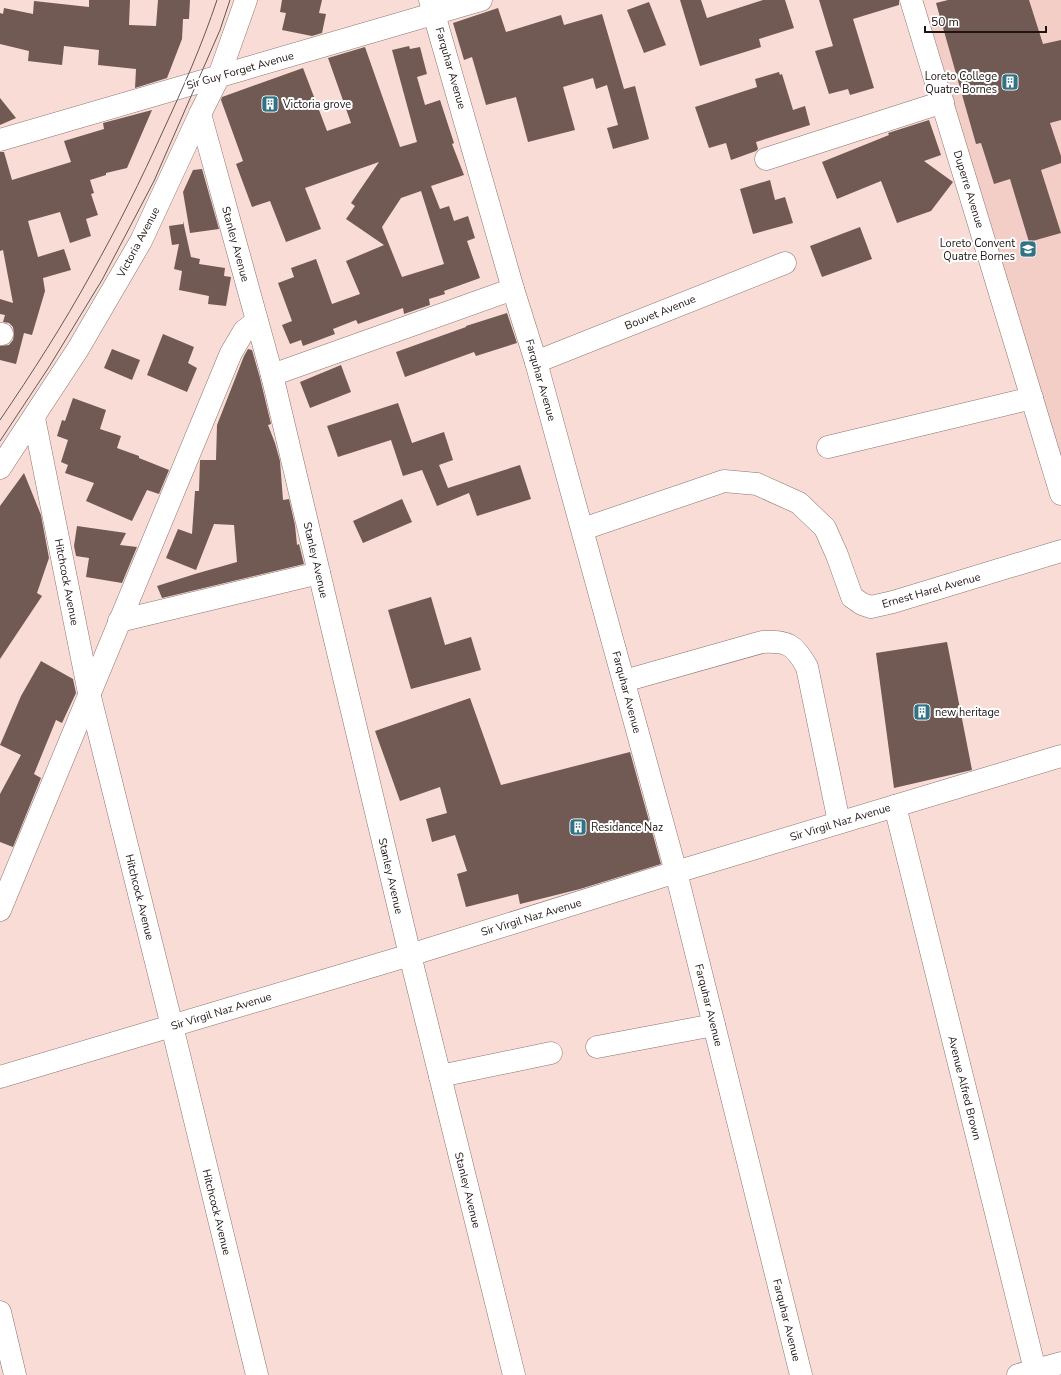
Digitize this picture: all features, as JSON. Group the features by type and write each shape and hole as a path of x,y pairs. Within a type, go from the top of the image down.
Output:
{"street":[{"name":"Victoria Avenue","path":"0,468 78,349 141,241 219,76 246,0"},
{"name":"Sir Guy Forget Avenue","path":"0,140 219,76 433,7 480,0"},
{"name":"Duperre Avenue","path":"910,0 943,102 1061,494"},
{"name":"Farquhar Avenue","path":"433,7 513,289 536,362 676,872 801,1375"},
{"path":"766,159 943,102"},
{"name":"Stanley Avenue","path":"200,114 272,375 410,955 514,1375"},
{"name":"Bouvet Avenue","path":"536,362 785,263"},
{"path":"272,375 513,289"},
{"path":"0,910 231,353 244,331 257,321"},
{"path":"828,447 1032,398"},
{"name":"Hitchcock Avenue","path":"34,418 89,693 257,1375"},
{"name":"Ernest Harel Avenue","path":"583,530 724,481 757,484 799,503 825,528 852,596 862,604 872,607 1061,551"},
{"path":"119,621 319,573"},
{"path":"624,681 762,642 777,641 788,644 799,653 807,667 839,822"},
{"name":"Sir Virgil Naz Avenue","path":"0,1077 410,955 839,822 1061,756"},
{"name":"Avenue Alfred Brown","path":"895,806 1027,1373"},
{"path":"597,1047 714,1025"},
{"path":"440,1076 551,1053"},
{"path":"0,1312 15,1375"},
{"path":"1027,1373 1061,1363"}],"shaded area":[{"name":"Loreto Convent Quatre Bornes","path":"1005,0 1061,0 1061,476 930,21"}],"building":[{"path":"89,0 130,0 129,25 156,26 158,0 190,0 189,19 183,19 182,39 167,78 135,88 136,69 98,65 99,50 64,46 62,65 28,61 29,51 0,44 0,13 3,14 4,8 33,14 34,1 89,7"},
{"path":"282,0 322,0 319,13 326,14 322,33 312,36 282,30 286,13 280,12"},
{"path":"680,0 701,0 707,18 763,0 785,0 794,28 759,39 761,47 700,66"},
{"path":"819,0 899,0 899,5 853,19 874,88 850,95 848,89 829,94 815,51 833,46"},
{"name":"Loreto College Quatre Bornes","path":"948,0 1029,0 1043,44 1061,40 1061,120 1050,123 1061,156 1061,163 1041,170 1061,233 1029,242 1010,179 994,184 981,143 976,144 936,3"},
{"path":"649,2 666,45 644,53 627,10"},
{"path":"498,8 506,32 561,15 564,25 602,14 624,89 635,86 649,139 613,149 607,128 618,125 607,85 596,89 593,78 563,87 575,130 528,142 516,97 486,105 472,57 464,60 453,23"},
{"path":"409,46 410,49 420,47 427,74 417,77 425,105 440,100 454,143 452,144 464,175 431,186 440,209 449,206 454,221 468,216 475,238 467,241 480,278 444,291 445,294 429,299 430,305 404,314 403,308 358,324 356,320 333,329 335,334 303,346 301,340 290,344 282,325 292,321 278,283 294,277 291,268 316,259 332,304 360,294 346,261 384,245 346,219 355,206 351,203 379,162 305,188 321,229 286,242 270,201 252,207 236,164 243,161 221,100 222,97 303,68 327,131 351,123 328,58 365,47 400,147 417,142 392,50","holes":["421,191 444,264 402,277 382,227 401,198"]},
{"path":"779,72 780,75 782,74 793,110 805,106 810,125 756,142 758,149 756,151 731,160 726,143 709,148 695,107 757,87 755,79"},
{"path":"0,98 16,118 0,125"},
{"path":"152,110 127,168 106,173 106,175 90,180 94,193 91,194 98,215 86,219 91,236 70,243 60,212 28,221 38,257 64,249 71,270 43,278 45,291 32,335 24,333 16,364 0,360 0,346 9,345 13,340 14,334 13,327 9,323 3,322 5,315 0,314 0,299 13,303 3,250 0,251 0,152 4,152 12,180 71,162 64,141 104,129 103,123"},
{"path":"929,120 941,155 924,161 953,182 931,211 897,223 881,181 837,199 822,162 889,135 888,133"},
{"path":"202,169 219,229 190,233 183,192 193,170"},
{"path":"770,180 775,200 785,197 793,223 753,234 740,189"},
{"path":"183,221 191,257 200,259 199,264 225,268 224,276 231,277 226,306 208,304 209,296 179,290 182,271 174,269 179,244 172,245 169,226 183,224"},
{"path":"860,227 872,259 822,277 810,246"},
{"path":"507,313 517,343 476,356 474,352 405,377 396,352 466,326"},
{"path":"163,334 194,347 188,363 197,368 187,392 147,375"},
{"path":"112,349 140,360 132,380 104,368"},
{"path":"248,349 252,350 260,378 271,424 268,425 280,461 283,500 289,499 295,525 297,545 299,544 304,564 162,598 157,586 237,562 234,525 214,524 196,570 166,558 178,529 192,534 195,491 199,491 200,460 216,460 217,425"},
{"path":"341,365 351,392 310,408 300,382"},
{"path":"73,398 106,410 100,429 121,436 117,448 139,456 139,458 169,470 159,494 147,490 132,521 86,501 94,483 65,473 68,465 61,462 68,440 57,436 62,420 65,421"},
{"path":"398,403 412,443 444,432 453,460 439,465 448,488 520,465 531,499 477,516 469,493 437,506 422,470 403,476 391,440 338,457 327,426"},
{"path":"24,473 41,515 49,558 37,593 42,596 0,659 0,506"},
{"path":"402,499 412,522 363,543 353,521"},
{"path":"77,526 126,533 120,545 137,547 122,583 86,577 89,558 76,556 74,546"},
{"path":"431,597 445,645 471,637 481,670 411,689 388,610"},
{"name":"new heritage","path":"947,642 972,770 894,788 876,653"},
{"path":"41,661 73,679 76,693 62,723 56,720 34,774 41,778 13,847 0,842 0,794 21,755 0,745 21,696"},
{"path":"470,698 501,785 630,752 661,864 580,889 520,904 518,894 466,907 457,874 467,871 455,835 432,842 426,819 447,813 440,787 400,801 375,731"}],"tram line":[{"path":"0,420 35,367 101,257 146,168 185,83 217,0"},
{"path":"0,441 49,367 102,280 154,181 220,30 230,0"}],"place":[{"name":"Loreto College Quatre Bornes","path":"1010,82"},
{"name":"Victoria grove","path":"270,104"},
{"name":"Loreto Convent Quatre Bornes","path":"1028,249"},
{"name":"new heritage","path":"922,712"},
{"name":"Residance Naz","path":"578,827"}]}
